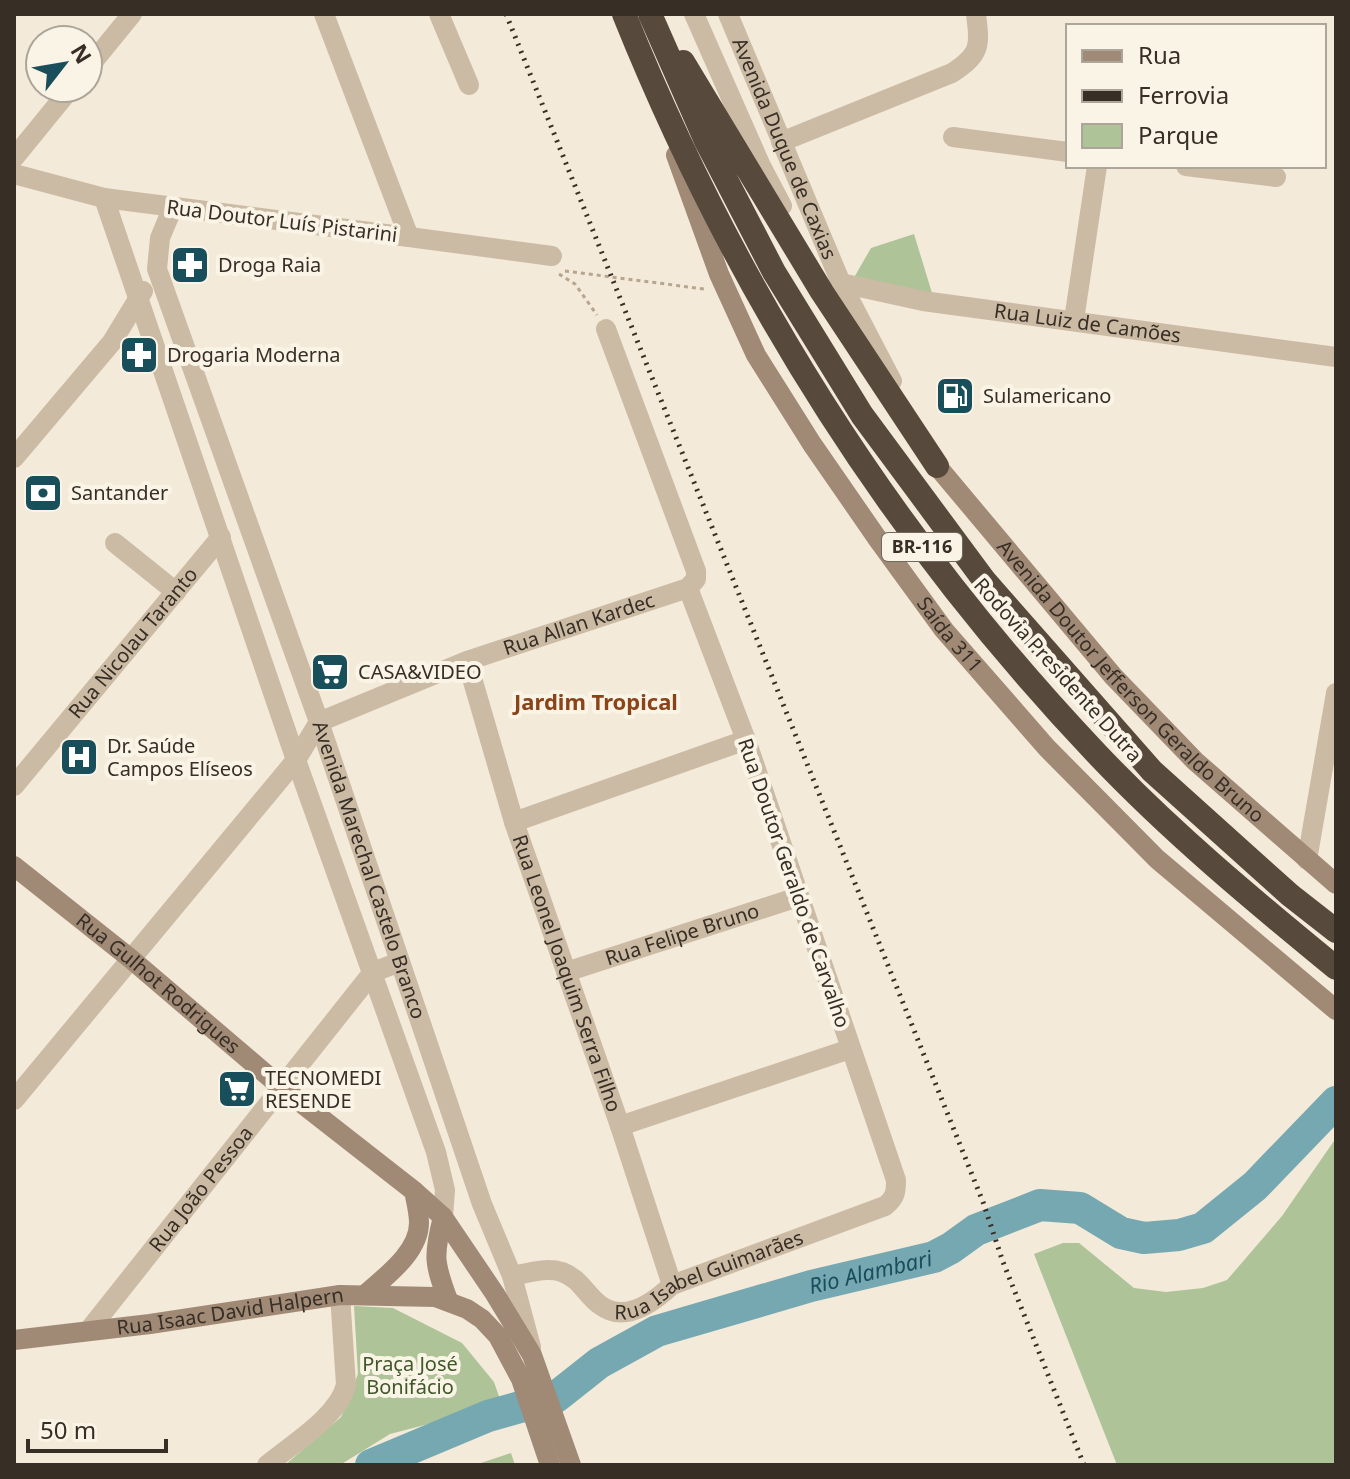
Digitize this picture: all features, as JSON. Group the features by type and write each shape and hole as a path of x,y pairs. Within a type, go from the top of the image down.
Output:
{"highway":[{"path":"650,14 698,84 822,292 937,466"},
{"name":"Rodovia Presidente Dutra","path":"650,14 706,141 774,272 862,415 984,580 1152,771 1290,895 1336,931"},
{"name":"Rodovia Presidente Dutra","path":"628,24 709,201 748,276 834,424 894,511 1009,655 1098,755 1213,866 1336,968"}],"main road":[{"name":"Saída 311","path":"628,24 719,274 756,355 877,538 944,630 1047,748 1157,859 1336,1010"},
{"name":"Avenida Doutor Jefferson Geraldo Bruno","path":"937,466 1113,676 1195,761 1336,884"},
{"name":"Rua Gulhot Rodrigues","path":"14,866 443,1217 532,1355 531,1377"},
{"path":"366,1294 393,1270 416,1239 419,1224 414,1191"},
{"path":"443,1217 435,1251 435,1266 448,1300 467,1309 492,1328 531,1377 558,1459"},
{"name":"Rua Isaac David Halpern","path":"14,1340 150,1324 340,1295 424,1296 448,1300"}],"street":[{"path":"104,48 132,14"},
{"path":"324,14 409,237"},
{"path":"439,14 469,85"},
{"name":"Avenida Duque de Caxias","path":"694,14 761,166 792,225 819,266 841,283"},
{"name":"Avenida Duque de Caxias","path":"728,14 841,283 937,466"},
{"path":"781,142 952,73 969,62 980,42 976,14"},
{"path":"14,158 58,104"},
{"path":"953,137 1066,152"},
{"path":"1074,320 1097,168"},
{"path":"1202,168 1276,177"},
{"name":"Rua Doutor Luís Pistarini","path":"14,174 104,198 552,256"},
{"name":"Avenida Marechal Castelo Branco","path":"104,198 296,760 438,1160 445,1190 443,1217"},
{"name":"Avenida Marechal Castelo Branco","path":"173,207 160,238 157,269 319,722 482,1204 512,1276 532,1355"},
{"path":"14,458 112,342 157,269"},
{"name":"Rua Luiz de Camões","path":"841,283 923,301 1336,357"},
{"name":"Rua Doutor Geraldo de Carvalho","path":"606,329 896,1180"},
{"name":"Rua Nicolau Taranto","path":"14,786 221,537"},
{"path":"115,543 176,592"},
{"name":"Rua Allan Kardec","path":"319,722 467,661 692,580"},
{"name":"Rua Leonel Joaquim Serra Filho","path":"467,661 514,822 672,1285"},
{"path":"1307,860 1336,693"},
{"path":"14,1100 296,760 319,722"},
{"path":"514,822 746,740"},
{"name":"Rua Felipe Bruno","path":"566,972 798,897"},
{"path":"373,972 400,962"},
{"name":"Rua João Pessoa","path":"89,1330 373,972"},
{"path":"620,1126 850,1049"},
{"name":"Rua Isabel Guimarães","path":"512,1276 546,1270 561,1272 579,1281 599,1305 614,1312 629,1312 655,1301 672,1285 885,1206 893,1200 896,1180"},
{"path":"267,1465 333,1411 343,1396 346,1385 340,1295"}],"path":[{"path":"552,256 557,272 575,284 606,329"}],"green space":[{"path":"914,234 932,293 852,281 871,248"},
{"path":"1336,1138 1336,1465 1117,1465 1034,1254 1063,1243 1079,1243 1134,1288 1166,1292 1203,1288 1227,1280 1282,1216"},
{"name":"Praça José Bonifácio","path":"354,1306 393,1308 462,1343 494,1382 502,1405 390,1434 340,1465 285,1465 341,1417 358,1374"},
{"path":"511,1453 515,1465 475,1465"}],"waterway":[{"name":"Rio Alambari","path":"371,1465 488,1416 556,1397 599,1363 657,1331 811,1286 934,1257 976,1230 1040,1205 1080,1208 1121,1233 1144,1238 1179,1235 1203,1228 1255,1186 1336,1102"}],"railway":[{"path":"506,14 983,1202 1003,1262 1084,1465"}],"place":[{"name":"Droga Raia","path":"190,265"},
{"name":"Drogaria Moderna","path":"139,355"},
{"name":"Sulamericano","path":"955,396"},
{"name":"Santander","path":"43,493"},
{"name":"CASA&VIDEO","path":"330,672"},
{"name":"Dr. Saúde Campos Elíseos","path":"79,757"},
{"name":"TECNOMEDI RESENDE","path":"237,1089"}],"district":[{"name":"Jardim Tropical","path":"596,702"}]}
